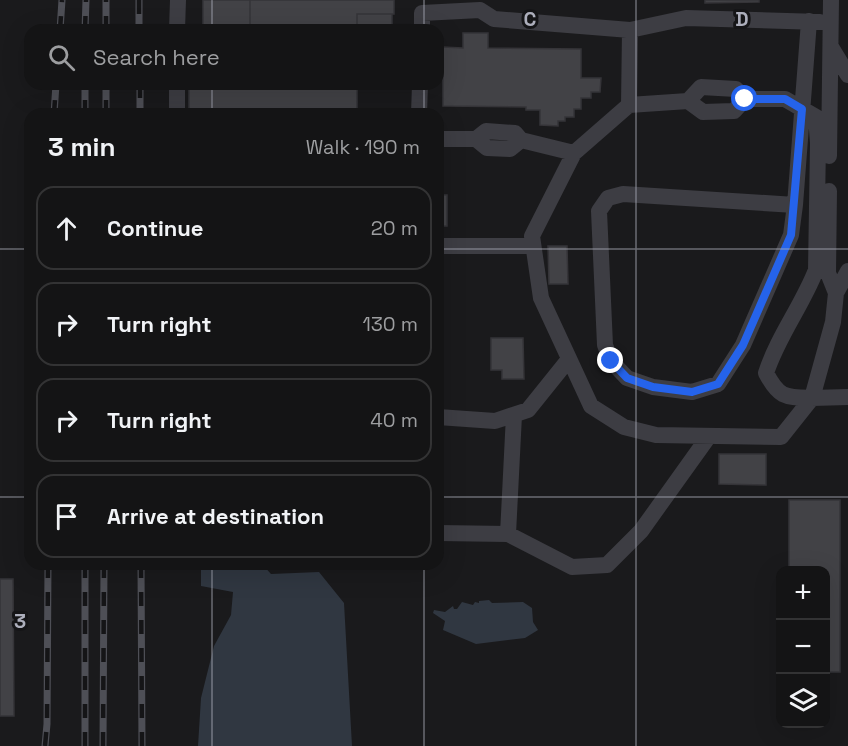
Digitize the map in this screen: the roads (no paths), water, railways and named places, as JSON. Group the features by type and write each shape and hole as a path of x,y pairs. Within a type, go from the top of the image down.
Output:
{"lane":[{"path":"177,24 178,0"},
{"path":"831,0 828,273 836,293"},
{"path":"422,24 422,13 480,10 494,19 630,30 686,18 831,22"},
{"path":"795,205 623,194 608,198 599,211 604,345 611,361 627,378 653,387 692,392 718,384 743,345 791,235 795,205 809,21"},
{"path":"629,105 630,30"},
{"path":"831,47 848,75"},
{"path":"688,102 701,87 736,89 745,99"},
{"path":"177,90 177,108"},
{"path":"419,108 420,90"},
{"path":"848,271 836,293 833,322 812,398 781,437 656,435 624,427 591,406 540,298 532,236 574,153 629,105 688,102 704,112 734,111 745,99 785,99 816,117 818,143 816,270 809,288 775,348 766,373 774,389 786,397 812,398 848,397"},
{"path":"444,139 476,139 486,131 515,133 520,140 574,153"},
{"path":"444,246 533,246"},
{"path":"444,417 495,421 528,410 569,359"},
{"path":"508,534 514,415"},
{"path":"444,533 508,534 572,567 607,565 641,531 709,436"}],"railway":[{"path":"60,24 62,0"},
{"path":"85,24 86,0"},
{"path":"106,0 106,24"},
{"path":"139,0 139,24"},
{"path":"54,108 56,90"},
{"path":"85,90 85,108"},
{"path":"106,90 106,108"},
{"path":"140,90 140,108"},
{"path":"45,746 48,570"},
{"path":"85,570 85,746"},
{"path":"103,746 104,570"},
{"path":"141,570 142,746"}]}
